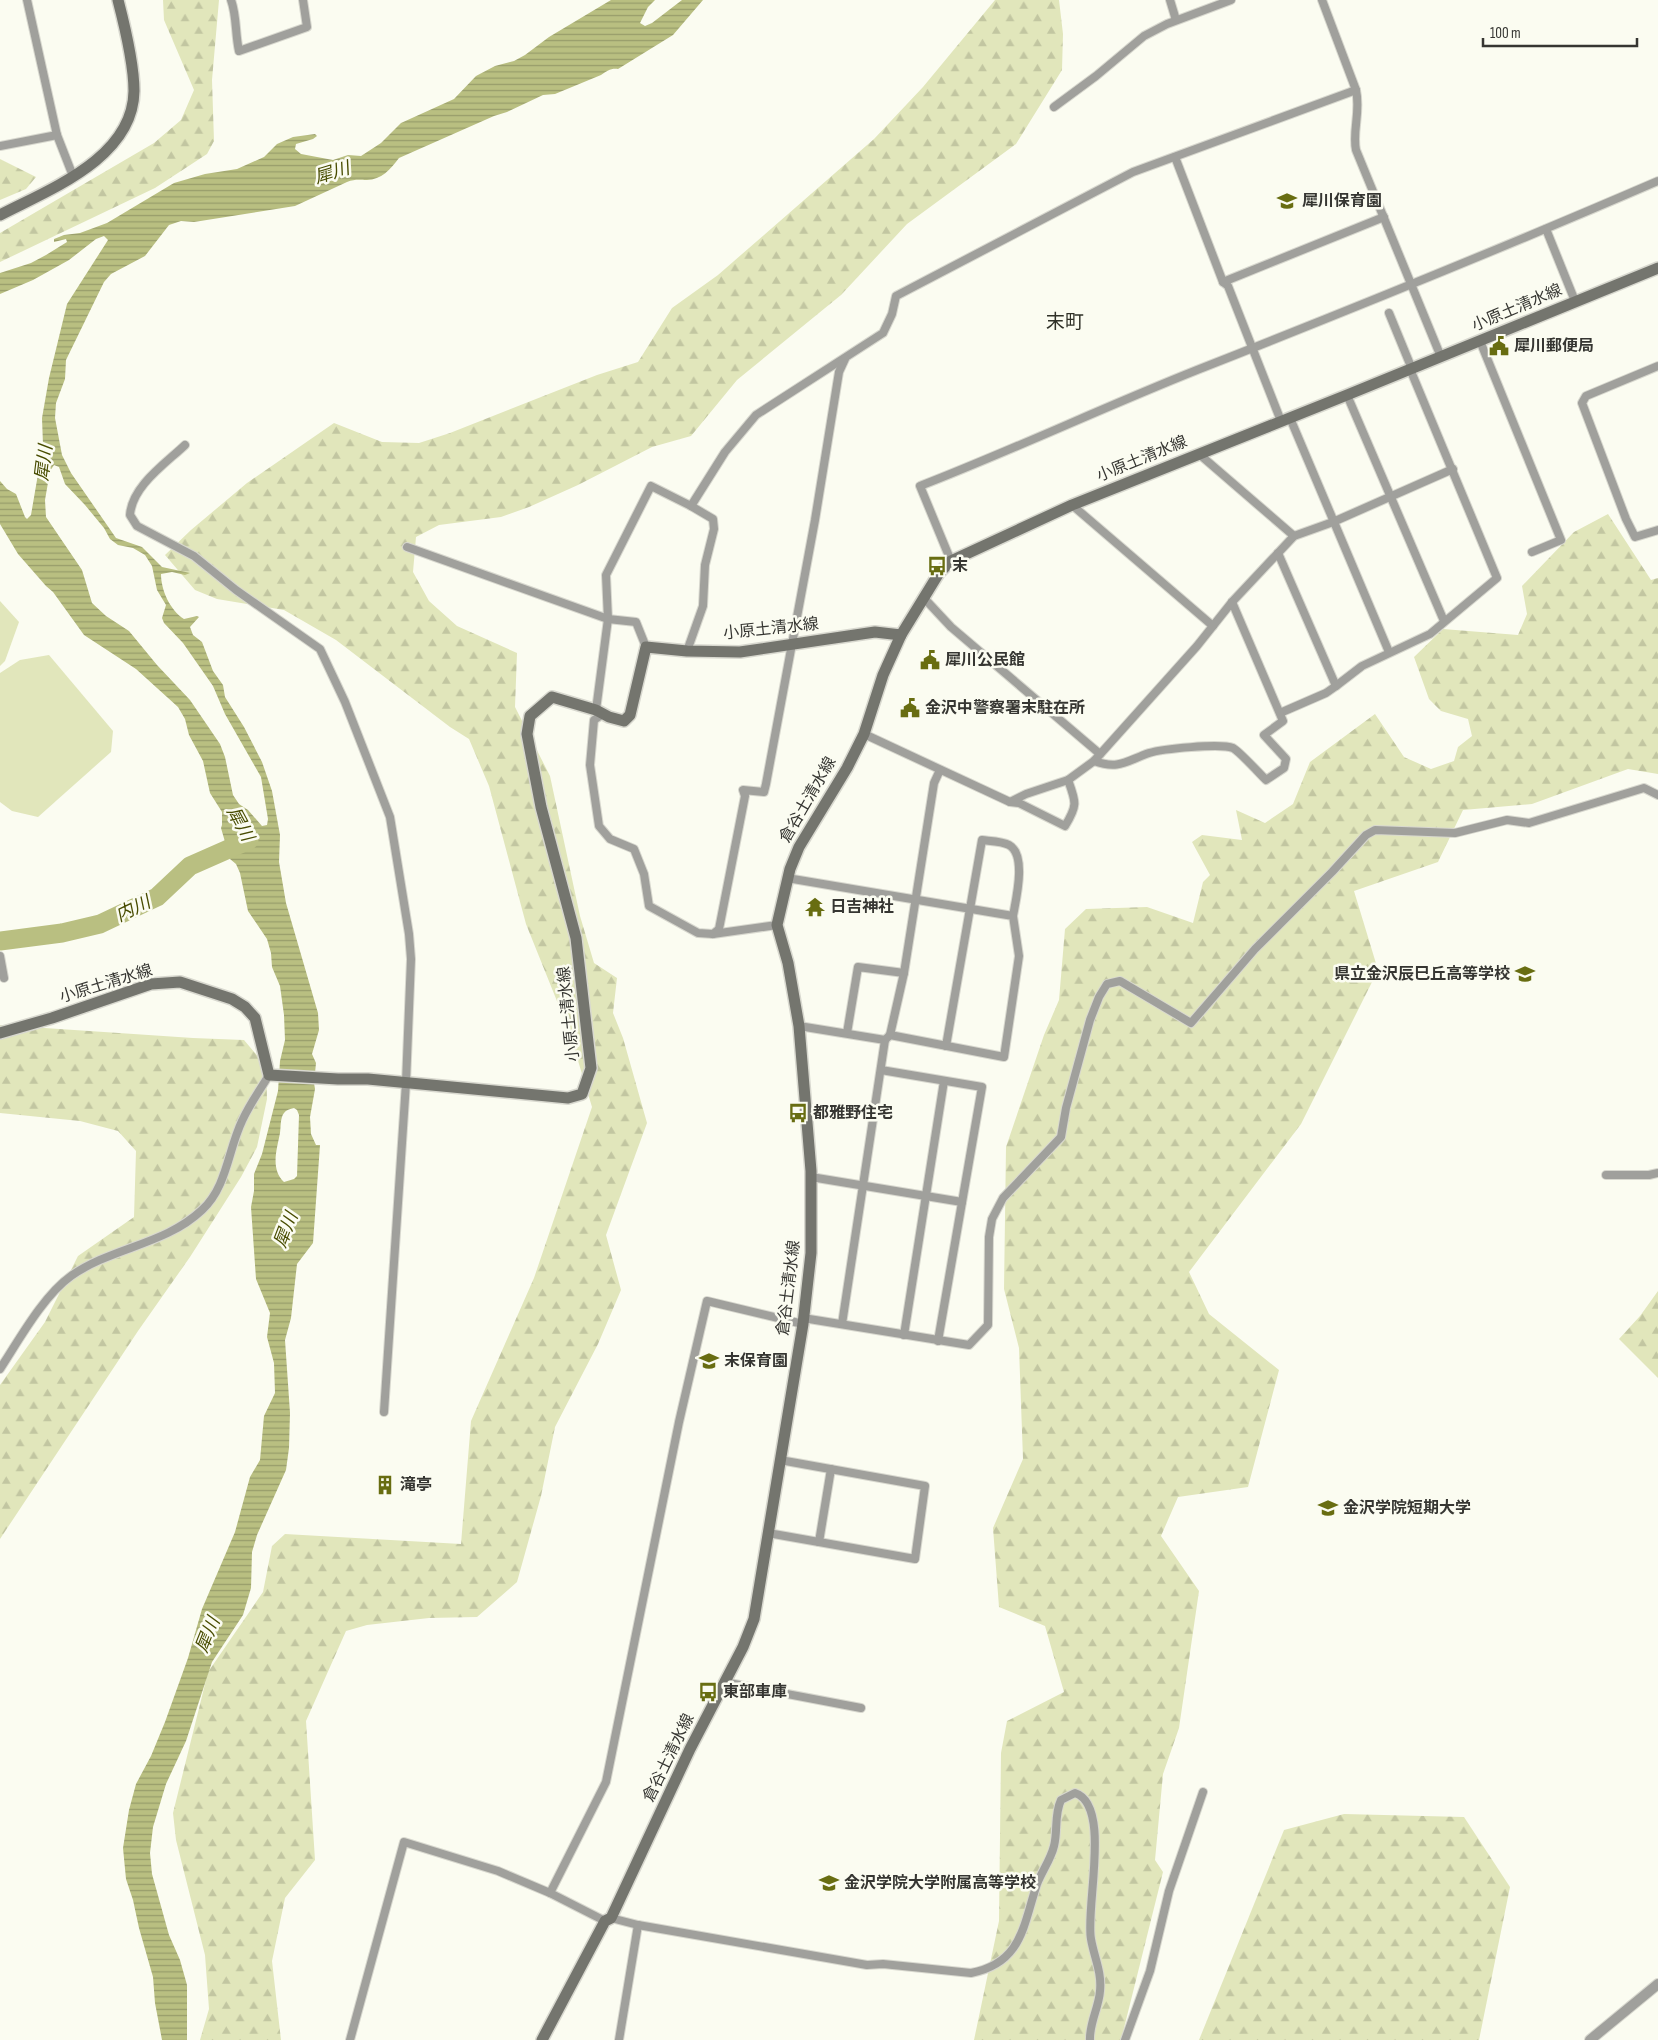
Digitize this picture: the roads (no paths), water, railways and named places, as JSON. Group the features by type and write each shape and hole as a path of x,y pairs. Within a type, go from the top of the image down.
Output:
{"main road":[{"path":"0,215 93,164 118,140 128,118 134,93 132,72 118,0"},
{"name":"小原土清水線","path":"0,1033 52,1018 151,984 180,982 232,999 246,1007 255,1018 271,1076 338,1080 368,1079 568,1098 582,1094 591,1068 576,938 541,807 526,734 530,716 552,697 624,722 630,715 646,647 687,651 740,652 875,632 901,635 939,573 951,561 1072,505 1658,268"},
{"name":"倉谷土清水線","path":"542,2040 608,1919 743,1646 754,1619 803,1320 812,1253 811,1177 799,1026 788,963 777,926 788,878 798,847 847,768 864,734 883,675 901,635"}],"street":[{"path":"27,0 56,135 73,176"},
{"path":"232,0 239,51 307,27 303,0"},
{"path":"1170,0 1176,20"},
{"path":"1054,107 1096,76 1144,36 1176,20 1231,0"},
{"path":"1322,0 1356,90 1359,104 1354,144 1441,357"},
{"path":"691,506 725,452 756,415 883,333 892,314 896,296 1133,172 1356,90"},
{"path":"0,146 56,135"},
{"path":"1175,156 1223,282 1228,286 1252,349 1333,522 1389,652"},
{"path":"951,561 920,486 1197,370 1411,285 1658,181"},
{"path":"1223,282 1384,217"},
{"path":"1546,229 1575,301"},
{"path":"1280,713 1326,693 1362,666 1430,634 1497,578 1389,313"},
{"path":"1480,341 1561,540 1532,552"},
{"path":"713,934 718,929 744,796 743,790 764,792 766,784 793,644 839,372 844,359"},
{"path":"1658,366 1586,396 1582,403 1626,519 1635,536 1658,530"},
{"path":"1347,395 1444,621"},
{"path":"185,445 146,482 134,499 130,515 137,526 194,556 236,590 320,649 330,667 390,817 410,943 406,1083 384,1412"},
{"path":"1198,454 1294,536"},
{"path":"1010,802 1026,794 1068,780 1094,762 1232,602 1294,536 1333,522 1452,469"},
{"path":"687,651 703,606 705,565 714,529 712,519 651,486 606,575 608,619 599,712 594,720 590,764 599,826 610,839 634,849 644,874 648,906 698,933 713,934 777,926"},
{"path":"1072,505 1213,626"},
{"path":"407,547 608,619 636,622 646,647"},
{"path":"1278,553 1336,686"},
{"path":"923,597 951,627 1100,754"},
{"path":"1094,762 1107,766 1120,766 1150,753 1204,746 1233,748 1266,780 1284,768 1286,759 1264,735 1283,721 1232,602"},
{"path":"864,734 1066,826 1074,811 1076,802 1068,780"},
{"path":"842,1324 882,1070 904,973 934,783 940,770"},
{"path":"550,1893 606,1782 679,1422 707,1301 803,1320 842,1324 969,1345 988,1325 989,1237 992,1219 1003,1198 1060,1137 1090,1020 1099,996 1107,984 1120,980 1191,1022 1255,949 1366,835 1375,830 1456,833 1507,820 1529,823 1644,788 1658,795"},
{"path":"799,1026 888,1037 1004,1057 1019,956 1013,916 1019,880 1018,863 1017,854 1009,845 982,840 946,1046"},
{"path":"788,878 1013,916"},
{"path":"0,956 4,978"},
{"path":"847,1033 858,967 904,973"},
{"path":"882,1070 982,1087 938,1341"},
{"path":"0,1369 47,1300 71,1276 106,1257 161,1238 186,1224 204,1208 218,1190 242,1121 271,1076"},
{"path":"904,1335 944,1081"},
{"path":"1606,1175 1649,1175 1658,1173"},
{"path":"811,1177 962,1202"},
{"path":"768,1533 914,1559 925,1486 780,1460"},
{"path":"820,1542 830,1469"},
{"path":"724,1682 861,1708"},
{"path":"1125,2040 1150,1971 1169,1891 1203,1792"},
{"path":"350,2040 404,1842 498,1871 608,1919 867,1965 883,1964 971,1973 989,1969 1008,1957 1019,1939 1038,1883 1054,1845 1057,1808 1061,1800 1075,1793 1081,1795 1088,1802 1095,1836 1095,1862 1090,1920 1091,1939 1101,1973 1100,1992 1090,2040"},
{"path":"619,2040 638,1925"},
{"path":"1590,2040 1658,1984"}],"water":[{"name":"犀川","path":"611,0 655,0 648,7 640,23 645,26 652,23 682,0 703,0 673,35 618,69 609,70 555,94 543,95 399,158 389,170 377,178 347,182 295,206 194,222 181,221 169,225 145,256 111,274 104,282 66,360 65,379 56,403 55,418 62,455 71,473 116,538 142,547 162,567 190,573 185,575 172,572 161,574 163,587 167,599 179,615 184,619 199,617 190,627 193,635 202,642 213,671 223,685 225,697 244,727 262,762 272,791 280,835 279,862 286,903 318,1013 319,1030 312,1054 316,1063 315,1089 310,1117 311,1134 316,1145 320,1145 313,1243 297,1264 291,1318 285,1340 290,1413 286,1470 257,1535 252,1552 251,1588 243,1615 212,1662 186,1741 166,1784 153,1827 150,1853 152,1874 169,1935 180,1960 187,1985 187,2040 162,2040 155,2003 153,1977 126,1879 123,1848 129,1810 136,1784 151,1756 165,1722 188,1658 202,1609 235,1532 250,1477 260,1460 264,1416 275,1393 274,1363 267,1337 270,1313 256,1279 251,1207 254,1191 254,1174 262,1154 278,1091 280,1061 285,1040 284,1015 280,986 272,967 267,939 248,911 240,873 236,864 230,859 221,828 222,812 210,793 203,761 189,735 185,719 178,707 136,669 84,635 53,592 18,554 0,524 0,481 7,489 16,494 25,517 27,519 31,515 43,445 42,418 49,378 67,304 108,240 104,236 96,239 69,260 33,280 0,294 0,273 31,263 67,242 66,239 54,242 54,239 64,235 80,233 107,223 174,183 205,174 237,169 264,157 277,144 293,137 315,134 317,136 296,144 295,149 301,154 333,160 348,155 361,156 381,143 401,123 454,99 476,76 495,66 514,61 549,37","holes":["54,465 59,467 65,484 104,528 110,539 118,545 133,548 145,555 152,566 157,590 166,605 162,618 164,623 183,643 213,686 225,714 261,777 268,819 267,825 262,826 248,810 239,804 233,795 225,757 220,744 190,700 157,665 129,631 106,616 92,603 82,570 46,517 45,500 50,471","294,1108 299,1115 297,1176 284,1182 277,1171 276,1152 283,1115 287,1110"]}],"waterway":[{"name":"内川","path":"0,941 62,933 100,924 157,897 190,866 249,840"}],"place":[{"name":"犀川保育園","path":"1287,201"},
{"name":"犀川郵便局","path":"1499,346"},
{"name":"末","path":"937,566"},
{"name":"犀川公民館","path":"930,660"},
{"name":"金沢中警察署末駐在所","path":"910,708"},
{"name":"日吉神社","path":"815,907"},
{"name":"県立金沢辰巳丘高等学校","path":"1525,974"},
{"name":"都雅野住宅","path":"798,1113"},
{"name":"末保育園","path":"709,1361"},
{"name":"滝亭","path":"385,1485"},
{"name":"金沢学院短期大学","path":"1328,1508"},
{"name":"東部車庫","path":"708,1692"},
{"name":"金沢学院大学附属高等学校","path":"829,1883"}],"district":[{"name":"末町","path":"1065,322"}]}
